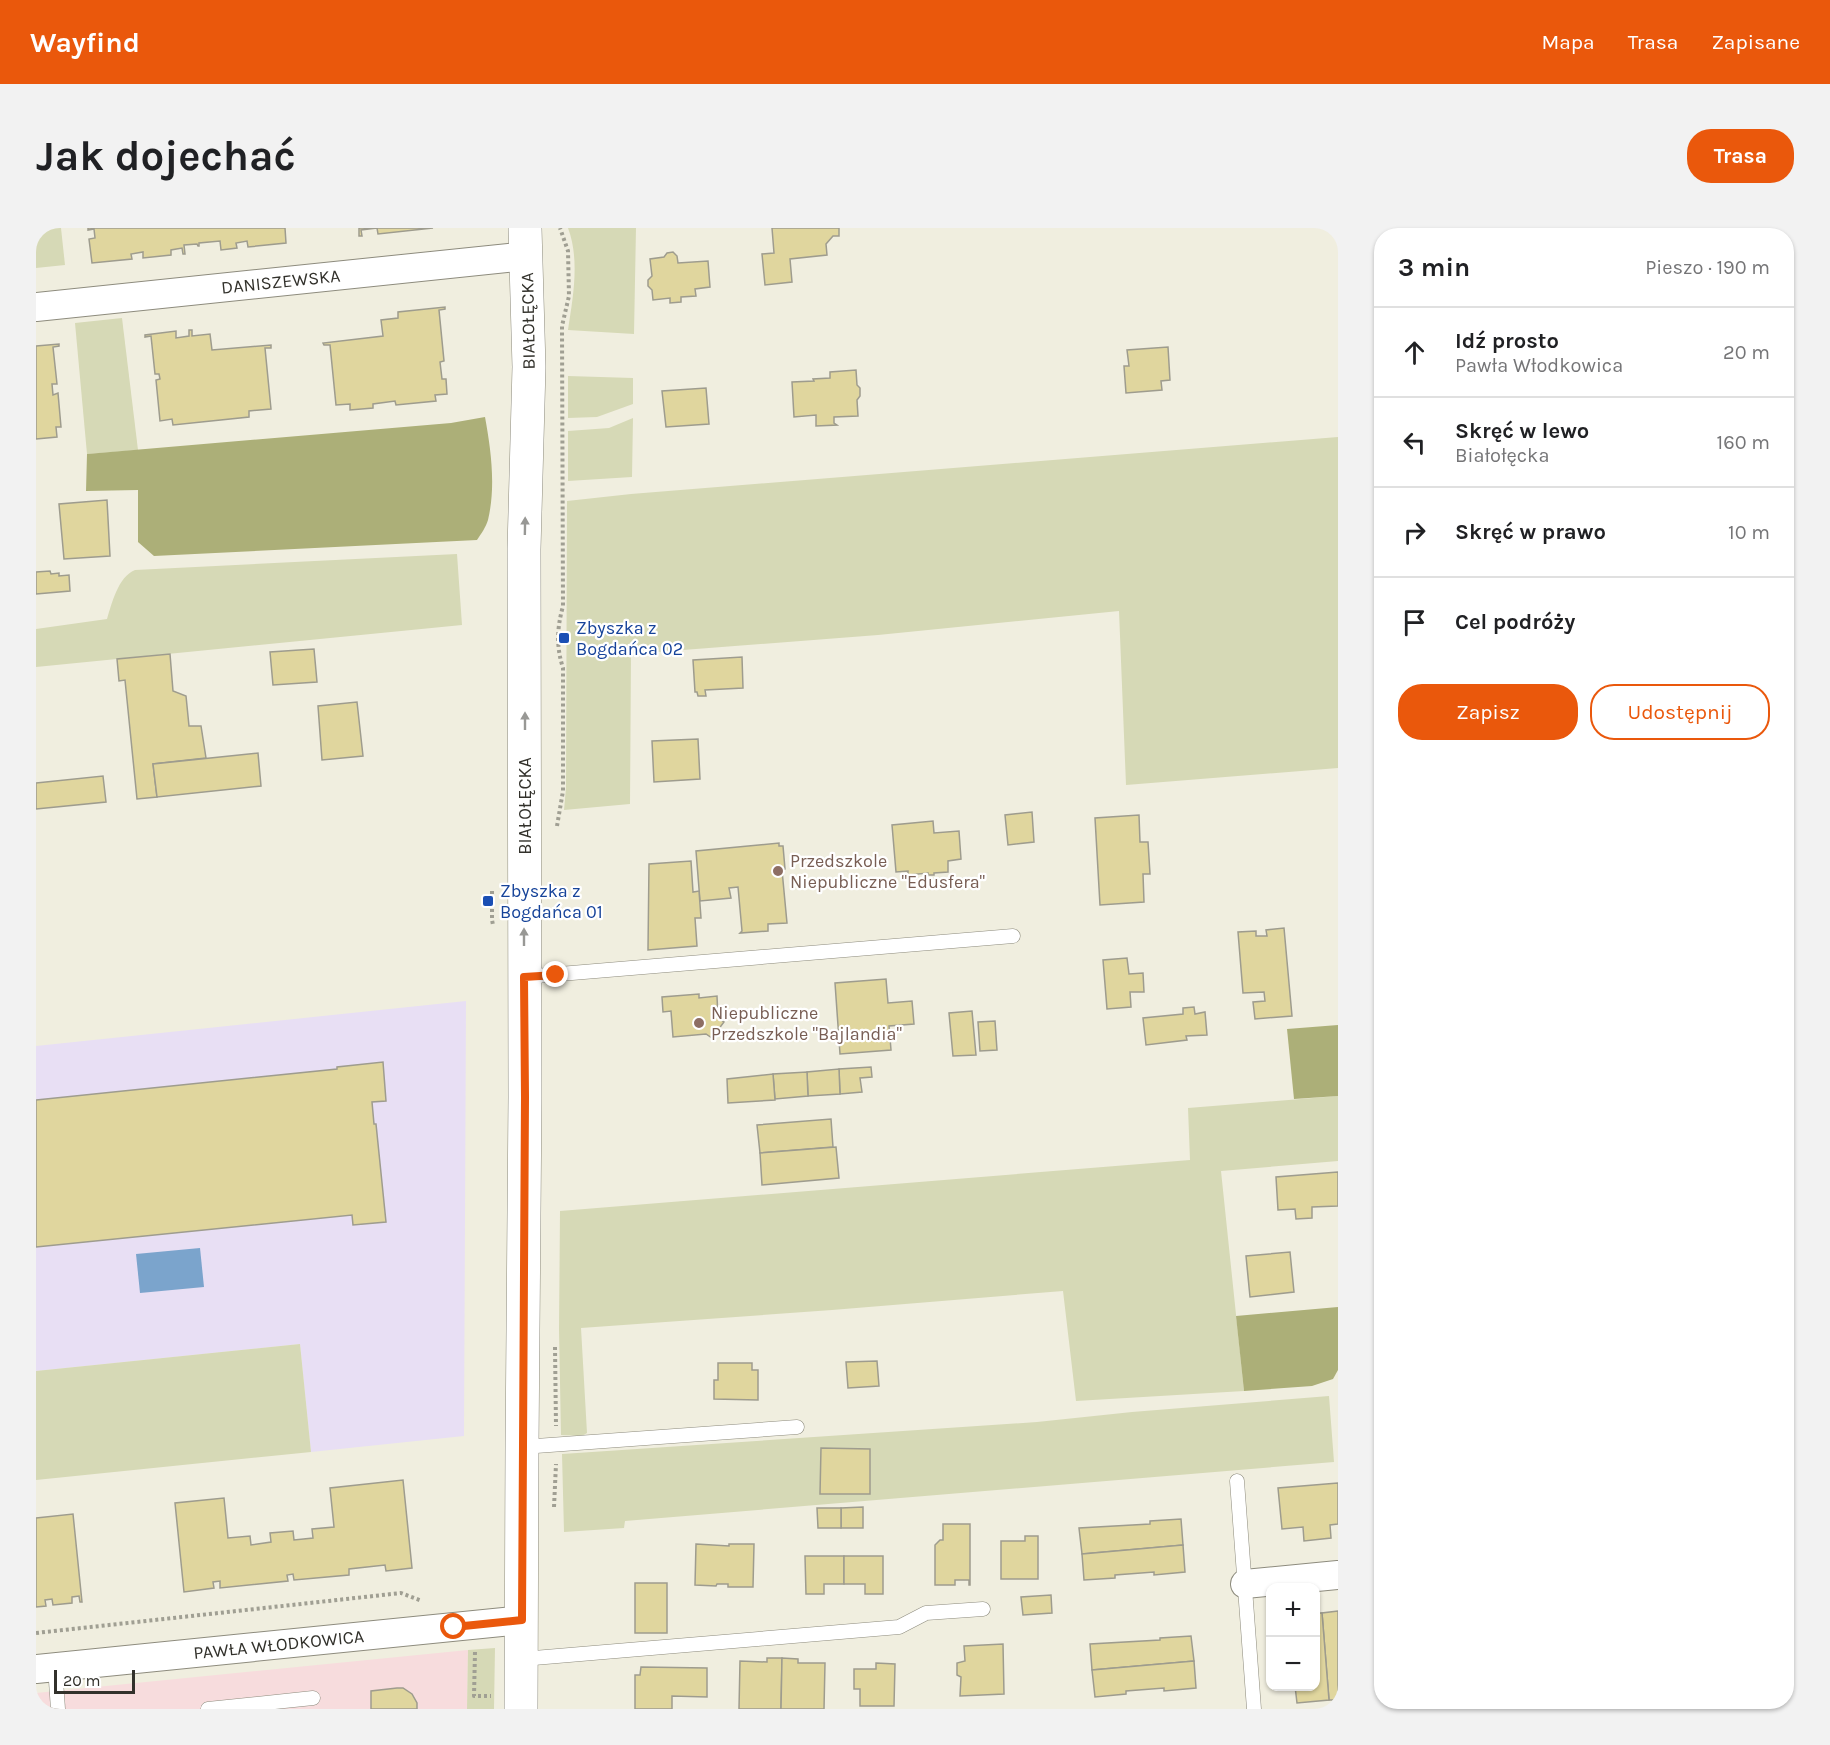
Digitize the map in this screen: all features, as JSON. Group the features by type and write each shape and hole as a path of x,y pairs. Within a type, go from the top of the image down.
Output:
{"street":[{"name":"DANISZEWSKA","path":"36,307 526,242"},
{"name":"BIAŁOŁĘCKA","path":"521,1709 525,1097 524,549 529,367 526,242"},
{"path":"1245,1584 1338,1575"},
{"name":"PAWŁA WŁODKOWICA","path":"45,1668 522,1620"}],"lane":[{"path":"524,977 1013,936"},
{"path":"522,1448 797,1427"},
{"path":"1237,1480 1254,1709"},
{"path":"522,1659 899,1628 926,1613 983,1609"},
{"path":"45,1668 58,1709"},
{"path":"208,1709 313,1698"}],"path":[{"path":"36,1633 402,1593 432,1605"}],"shaded area":[{"path":"466,1001 464,1436 311,1452 300,1344 36,1371 36,1046"},
{"path":"468,1650 467,1709 36,1709 36,1693"}],"green space":[{"path":"36,228 61,228 65,265 36,268"},
{"path":"568,228 636,228 634,334 568,330 575,266"},
{"path":"122,318 138,450 87,454 75,323"},
{"path":"568,376 633,378 633,404 597,417 568,418"},
{"path":"485,417 491,455 492,494 488,520 477,540 154,556 138,542 138,490 86,491 87,454 451,423"},
{"path":"633,418 632,477 568,481 568,431 609,428"},
{"path":"1338,437 1338,768 1126,785 1119,611 878,635 631,654 630,804 564,810 567,501"},
{"path":"457,554 462,625 36,667 36,629 107,619 120,584 129,573 135,570"},
{"path":"1338,1025 1338,1096 1294,1099 1287,1029"},
{"path":"1338,1096 1338,1161 1221,1171 1244,1391 1076,1401 1063,1291 581,1328 587,1433 582,1436 561,1435 560,1211 1190,1160 1188,1108"},
{"path":"1338,1307 1338,1370 1333,1379 1312,1386 1244,1391 1236,1316"},
{"path":"300,1344 311,1452 36,1480 36,1371"},
{"path":"1329,1396 1334,1462 625,1521 624,1528 564,1532 562,1454 1037,1422"},
{"path":"495,1648 494,1709 467,1709 468,1650"}],"water":[{"path":"200,1248 204,1287 140,1293 136,1254"}],"building":[{"path":"88,228 285,228 286,243 248,247 247,241 236,243 237,248 221,250 220,241 199,243 199,246 197,244 184,245 185,254 182,248 171,250 171,255 143,258 143,252 131,254 132,259 92,263 89,239 95,238 94,229 88,230"},
{"path":"359,228 377,228 361,230 362,236 359,236"},
{"path":"377,228 433,228 378,234"},
{"path":"772,228 839,228 839,236 833,236 826,244 827,255 790,259 792,282 765,285 762,254 774,253"},
{"path":"673,252 677,256 678,263 708,261 710,287 695,289 696,296 681,297 681,302 670,303 670,298 653,300 652,290 648,286 648,280 652,276 650,259 664,257 667,253"},
{"path":"445,307 439,310 444,361 440,362 442,379 446,379 447,394 435,395 436,401 396,405 395,401 373,404 373,408 350,410 350,404 336,405 330,345 323,343 383,336 381,320 398,318 398,312"},
{"path":"189,330 192,330 192,336 210,334 212,350 271,345 271,348 265,348 271,409 249,411 249,417 173,425 172,419 160,421 156,380 160,379 159,374 155,374 151,336 145,337 145,335 176,331 176,338 189,336"},
{"path":"59,344 53,347 57,384 52,384 53,395 58,393 61,427 56,427 57,437 36,439 36,346"},
{"path":"1168,347 1170,380 1161,381 1162,390 1126,393 1124,366 1129,366 1127,350"},
{"path":"856,370 857,385 860,388 860,396 857,400 858,416 834,417 834,423 837,425 816,426 816,415 794,417 792,382 830,378 830,372"},
{"path":"706,388 709,424 666,427 662,391"},
{"path":"107,500 110,556 64,559 59,504"},
{"path":"50,571 51,574 59,573 59,576 69,575 70,591 36,594 36,572"},
{"path":"314,649 317,682 273,685 270,652"},
{"path":"170,654 173,691 186,696 189,726 201,726 206,758 153,764 157,797 137,799 125,680 119,681 117,659"},
{"path":"742,657 743,688 705,690 706,696 698,696 695,692 693,660"},
{"path":"357,702 363,756 322,760 318,706"},
{"path":"698,739 700,779 654,782 652,741"},
{"path":"258,753 261,786 157,797 153,764"},
{"path":"103,776 106,802 36,809 36,783"},
{"path":"1032,812 1034,842 1008,845 1005,815"},
{"path":"1139,815 1140,842 1148,842 1150,874 1143,874 1144,902 1100,905 1095,818"},
{"path":"933,821 934,833 959,831 961,859 948,861 948,872 934,873 934,875 928,875 928,873 908,875 908,871 896,872 892,825"},
{"path":"779,843 779,846 783,846 785,869 782,870 787,923 768,924 768,931 740,933 742,931 738,887 729,888 731,898 700,901 696,851"},
{"path":"691,861 693,892 699,891 701,918 695,918 697,946 648,950 649,864"},
{"path":"1284,928 1292,1016 1255,1019 1253,1002 1265,1001 1264,992 1243,993 1238,932 1256,931 1256,936 1267,936 1266,930"},
{"path":"1127,958 1129,974 1143,973 1144,992 1130,992 1131,1007 1107,1009 1103,960"},
{"path":"886,979 888,1003 912,1001 914,1024 889,1026 891,1050 840,1054 835,983"},
{"path":"699,994 699,998 717,996 718,1018 724,1022 712,1038 706,1034 673,1037 671,1011 663,1012 662,997"},
{"path":"1194,1007 1195,1014 1205,1012 1207,1035 1186,1036 1187,1040 1146,1045 1143,1018 1183,1014 1183,1008"},
{"path":"972,1011 976,1055 953,1056 949,1013"},
{"path":"995,1021 997,1050 980,1051 978,1022"},
{"path":"383,1062 386,1101 372,1102 386,1222 353,1225 352,1215 36,1247 36,1100 337,1069 337,1067"},
{"path":"871,1067 872,1077 860,1078 862,1092 840,1094 839,1069"},
{"path":"839,1069 840,1094 808,1096 807,1072"},
{"path":"807,1072 808,1096 775,1099 773,1074"},
{"path":"773,1074 775,1100 728,1103 727,1079"},
{"path":"831,1119 833,1147 760,1153 757,1125"},
{"path":"836,1147 839,1178 762,1185 760,1153"},
{"path":"1338,1172 1338,1206 1312,1207 1312,1218 1296,1219 1295,1209 1278,1210 1276,1177"},
{"path":"1290,1252 1294,1292 1250,1297 1246,1256"},
{"path":"877,1361 879,1386 848,1388 846,1362"},
{"path":"718,1363 752,1363 752,1370 758,1370 758,1400 714,1399 714,1380 718,1380"},
{"path":"821,1448 870,1449 870,1494 820,1494"},
{"path":"403,1480 412,1568 386,1571 385,1565 349,1569 349,1575 294,1580 293,1574 287,1575 288,1581 220,1588 220,1581 213,1582 214,1588 184,1592 175,1503 224,1498 228,1538 250,1536 251,1545 271,1542 270,1533 293,1531 294,1540 313,1538 312,1529 334,1527 330,1488"},
{"path":"1338,1483 1338,1524 1330,1525 1331,1538 1304,1541 1303,1527 1282,1529 1278,1488"},
{"path":"863,1507 863,1528 841,1528 841,1508"},
{"path":"817,1508 841,1508 841,1528 818,1528"},
{"path":"73,1514 82,1602 79,1596 72,1597 72,1603 53,1605 52,1599 45,1600 46,1606 36,1607 36,1518"},
{"path":"1181,1519 1183,1545 1082,1554 1079,1528 1150,1524 1150,1521"},
{"path":"943,1524 970,1524 970,1585 969,1580 955,1580 955,1585 935,1585 935,1545 943,1540"},
{"path":"1025,1536 1038,1536 1038,1579 1001,1579 1001,1541 1025,1541"},
{"path":"696,1544 729,1546 729,1544 754,1544 753,1587 728,1587 728,1584 695,1585"},
{"path":"1183,1545 1185,1572 1115,1575 1115,1578 1084,1580 1082,1554"},
{"path":"805,1556 844,1556 844,1584 824,1584 824,1594 806,1594"},
{"path":"844,1556 883,1556 883,1594 865,1594 865,1584 844,1584"},
{"path":"635,1583 667,1583 667,1633 635,1633"},
{"path":"1051,1595 1052,1613 1023,1615 1021,1597"},
{"path":"1338,1611 1338,1700 1329,1700 1322,1613"},
{"path":"1320,1613 1322,1613 1329,1700 1297,1703 1296,1691 1320,1691"},
{"path":"1191,1636 1194,1661 1092,1670 1090,1644"},
{"path":"1003,1644 1004,1694 960,1696 961,1677 957,1675 957,1663 965,1661 964,1646"},
{"path":"767,1658 782,1658 781,1709 739,1709 740,1661 767,1662"},
{"path":"782,1658 798,1659 798,1663 825,1663 824,1709 781,1709"},
{"path":"1194,1661 1196,1688 1126,1691 1126,1694 1095,1697 1092,1670"},
{"path":"876,1663 895,1664 894,1706 860,1706 860,1689 854,1689 854,1669 876,1669"},
{"path":"641,1667 707,1668 707,1697 672,1696 672,1709 635,1709 635,1675 640,1675"},
{"path":"403,1688 412,1694 417,1703 417,1709 371,1709 371,1691"}],"place":[{"name":"Zbyszka z Bogdańca 02","path":"564,638"},
{"name":"Przedszkole Niepubliczne \"Edusfera\"","path":"778,871"},
{"name":"Zbyszka z Bogdańca 01","path":"488,901"},
{"name":"Niepubliczne Przedszkole \"Bajlandia\"","path":"699,1023"}],"route":[{"path":"454,1627 522,1620 524,977 556,975"}]}
